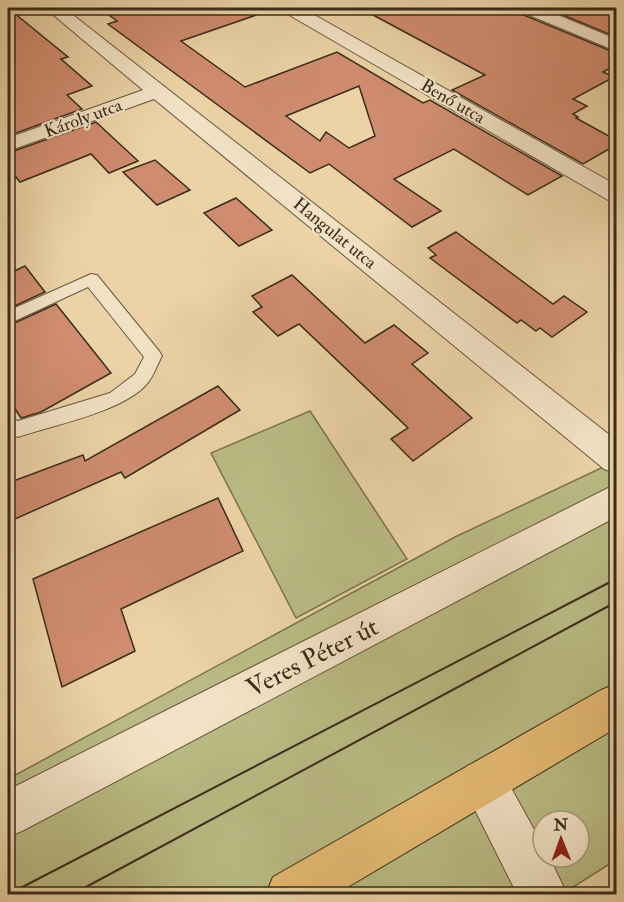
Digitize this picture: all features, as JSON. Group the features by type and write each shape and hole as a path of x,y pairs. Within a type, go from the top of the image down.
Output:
{"main road":[{"path":"290,894 616,705"}],"street":[{"name":"Hangulat utca","path":"54,8 616,459"},
{"name":"Benő utca","path":"291,8 616,195"},
{"path":"528,8 616,46"},
{"name":"Károly utca","path":"8,146 158,91"},
{"name":"Veres Péter út","path":"8,814 616,500"},
{"path":"483,782 543,894"}],"lane":[{"path":"8,318 91,279 153,356 141,379 116,398 18,429 8,425"}],"green space":[{"path":"310,411 407,559 296,618 211,453"},
{"path":"616,461 616,860 562,894 8,894 8,779 455,537"}],"building":[{"path":"8,8 68,57 61,59 92,86 67,95 82,109 8,136"},
{"path":"99,8 265,8 265,12 181,41 245,87 337,52 423,103 430,100 562,176 528,195 454,149 394,179 441,211 412,227 329,164 310,173 108,24 117,21","holes":["359,86 375,136 349,148 326,132 320,141 286,116"]},
{"path":"360,8 518,8 521,14 616,53 616,65 603,72 614,77 573,99 587,106 573,114 578,117 576,118 616,140 616,145 583,164 452,90 485,75"},
{"path":"546,8 616,8 616,37"},
{"path":"96,122 138,161 109,173 91,154 20,182 8,167 8,153"},
{"path":"155,160 190,190 157,205 123,172"},
{"path":"236,198 272,230 239,246 204,213"},
{"path":"456,232 553,304 564,296 587,312 552,337 540,328 536,331 521,320 517,323 430,258 436,255 428,248"},
{"path":"25,266 45,292 8,309 8,274"},
{"path":"292,275 365,343 394,325 428,353 412,364 472,418 413,461 391,439 408,428 299,324 278,336 253,312 262,307 252,296"},
{"path":"56,304 111,373 41,412 21,418 8,398 8,326"},
{"path":"218,386 240,410 125,478 121,472 8,522 8,483 83,455 85,461"},
{"path":"218,498 243,551 121,609 135,651 62,687 33,579"}],"tram line":[{"path":"9,894 616,579 613,581"},
{"path":"73,894 616,602"}]}
